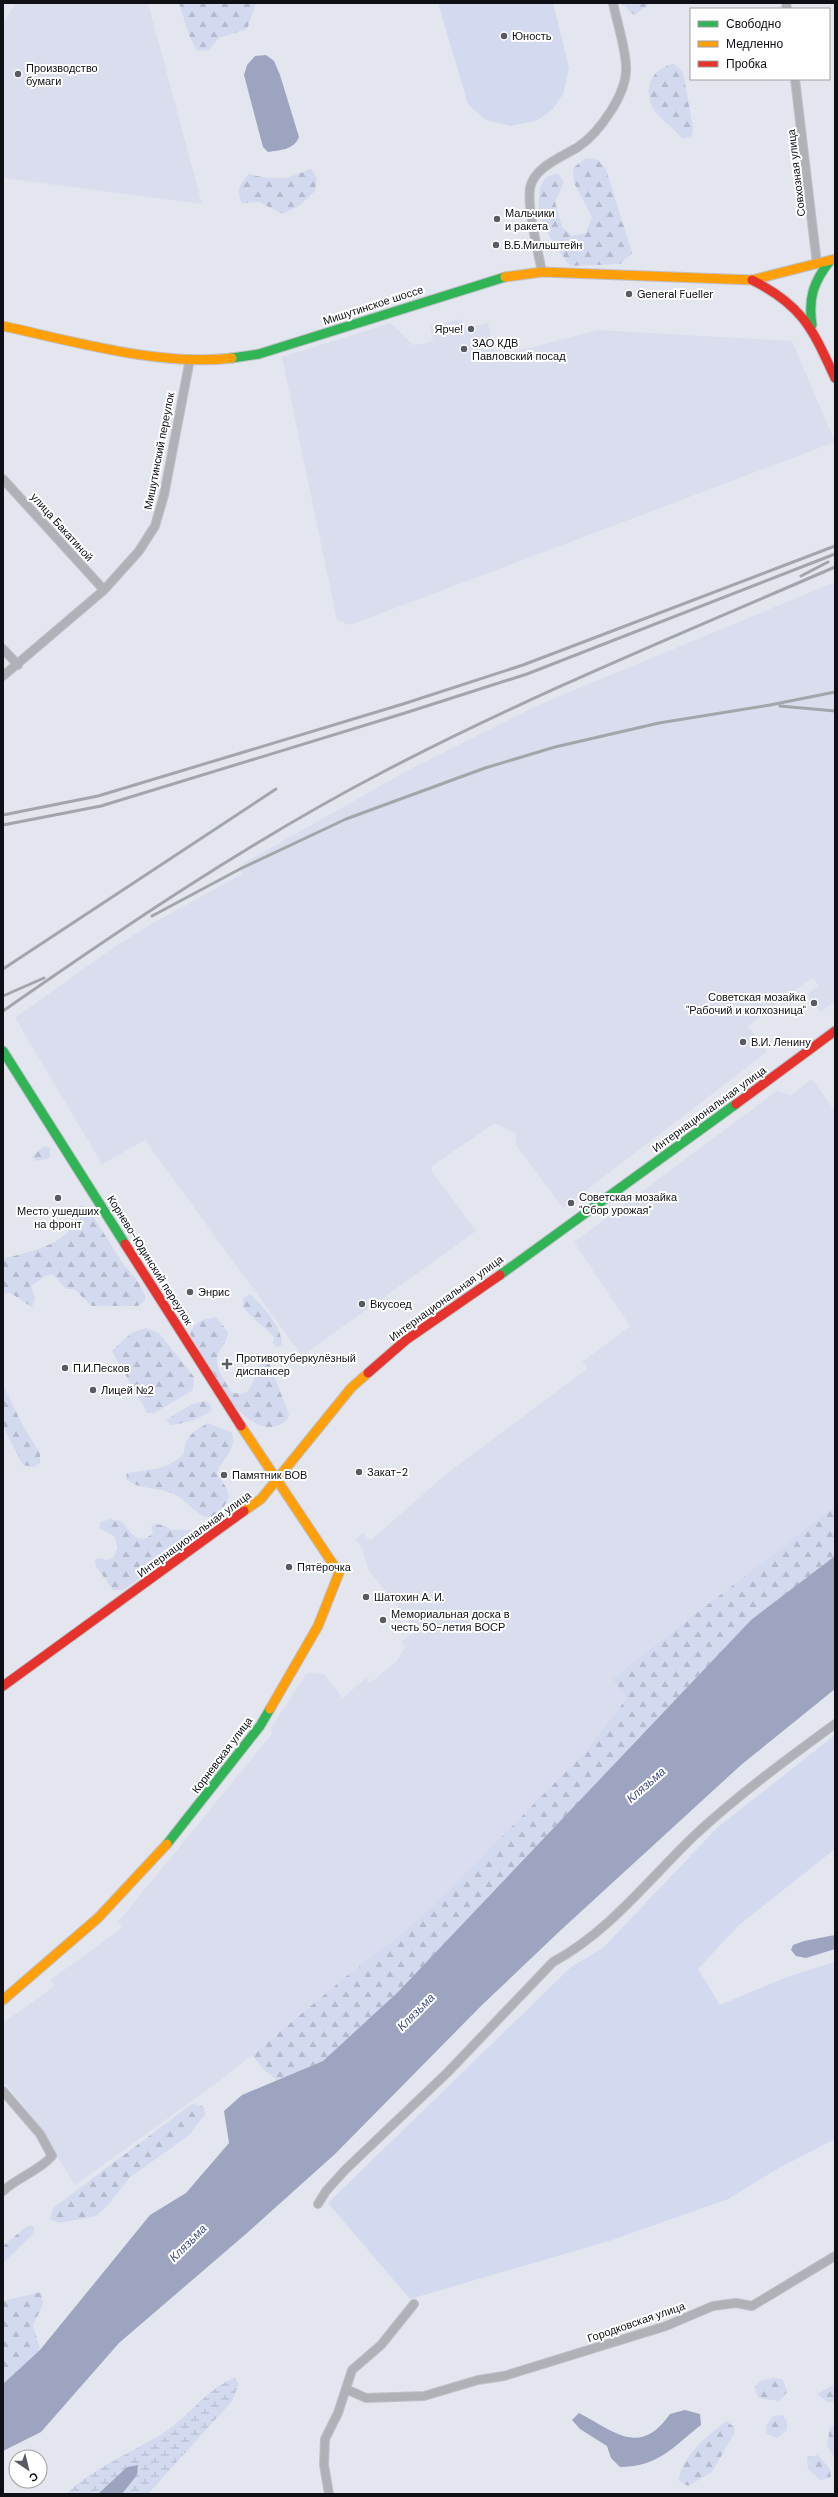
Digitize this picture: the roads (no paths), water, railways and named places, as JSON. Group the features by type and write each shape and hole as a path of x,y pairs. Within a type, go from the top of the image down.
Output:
{"street":[{"path":"542,272 530,187 538,173 553,161 579,146 595,131 609,114 624,85 626,66 613,3"},
{"name":"Совхозная улица","path":"795,80 818,264"},
{"path":"752,280 833,260"},
{"path":"812,327 809,308 811,289 818,275 833,260"},
{"name":"Мишутинское шоссе","path":"3,326 101,346 190,358 225,359 260,354 496,278 542,272 752,280"},
{"path":"752,280 779,292 798,309 812,327 835,378"},
{"name":"Мишутинский переулок","path":"3,676 18,665 104,590 139,551 155,526 164,495 190,358"},
{"name":"улица Бакатиной","path":"3,479 104,590"},
{"path":"3,649 18,665"},
{"name":"Интернациональная улица","path":"3,1686 262,1499 351,1388 406,1340 589,1212 835,1031"},
{"name":"Корнево-Юдинский переулок","path":"3,1051 276,1481"},
{"name":"Корневская улица","path":"3,2000 98,1918 178,1832 260,1726 318,1626 339,1573 276,1481"},
{"path":"318,2204 326,2191 346,2170 447,2072 553,1962 572,1952 604,1926 696,1835 736,1799 835,1724"},
{"path":"3,2091 40,2134 52,2156 46,2163 11,2184 3,2191"},
{"name":"Городковская улица","path":"346,2389 366,2398 424,2396 478,2380 504,2376 666,2326 712,2306 736,2303 752,2306 835,2256"},
{"path":"329,2494 324,2465 326,2439 352,2370 381,2345 414,2304"}],"water":[{"path":"266,55 274,61 280,75 299,137 294,145 290,147 268,152 263,147 244,75 247,65 255,56"},
{"name":"Клязьма","path":"835,1556 835,1689 741,1765 562,1929 482,2005 335,2154 247,2233 119,2343 41,2432 3,2451 3,2384 40,2350 150,2215 186,2193 229,2143 224,2111 242,2095 323,2061 398,1992 751,1620"},
{"path":"835,1935 835,1949 806,1958 796,1956 791,1950 793,1945 804,1941"},
{"path":"685,2410 700,2414 701,2425 673,2448 655,2460 645,2464 633,2466 620,2467 611,2458 607,2446 580,2429 572,2420 579,2413 616,2433 627,2437 638,2438 648,2435 659,2427 670,2414"},
{"path":"138,2465 137,2475 122,2494 98,2494 127,2467"}],"railway":[{"path":"3,815 98,796 403,704 523,665 835,546"},
{"path":"3,825 101,806 527,674 835,554"},
{"path":"801,576 828,562"},
{"path":"3,1011 188,886 283,827 381,773 549,691 835,567"},
{"path":"152,916 240,869 346,819 485,768 555,747 659,723 770,705 835,692"},
{"path":"780,706 835,711"},
{"path":"3,969 276,789"},
{"path":"3,996 44,978"}],"place":[{"name":"Юность","path":"504,36"},
{"name":"Производство бумаги","path":"18,74"},
{"name":"Мальчики и ракета","path":"497,219"},
{"name":"В.Б.Мильштейн","path":"496,245"},
{"name":"General Fueller","path":"629,294"},
{"name":"Ярче!","path":"471,329"},
{"name":"ЗАО КДВ Павловский посад","path":"464,349"},
{"name":"Советская мозайка \"Рабочий и колхозница\"","path":"814,1003"},
{"name":"В.И. Ленину","path":"743,1042"},
{"name":"Место ушедших на фронт","path":"58,1198"},
{"name":"Советская мозайка \"Сбор урожая\"","path":"571,1203"},
{"name":"Энрис","path":"190,1292"},
{"name":"Вкусоед","path":"362,1304"},
{"name":"Противотуберкулёзный диспансер","path":"227,1364"},
{"name":"П.И.Песков","path":"65,1368"},
{"name":"Лицей №2","path":"93,1390"},
{"name":"Закат-2","path":"359,1472"},
{"name":"Памятник ВОВ","path":"224,1475"},
{"name":"Пятёрочка","path":"289,1567"},
{"name":"Шатохин А. И.","path":"366,1597"},
{"name":"Мемориальная доска в честь 50-летия ВОСР","path":"383,1620"}]}
